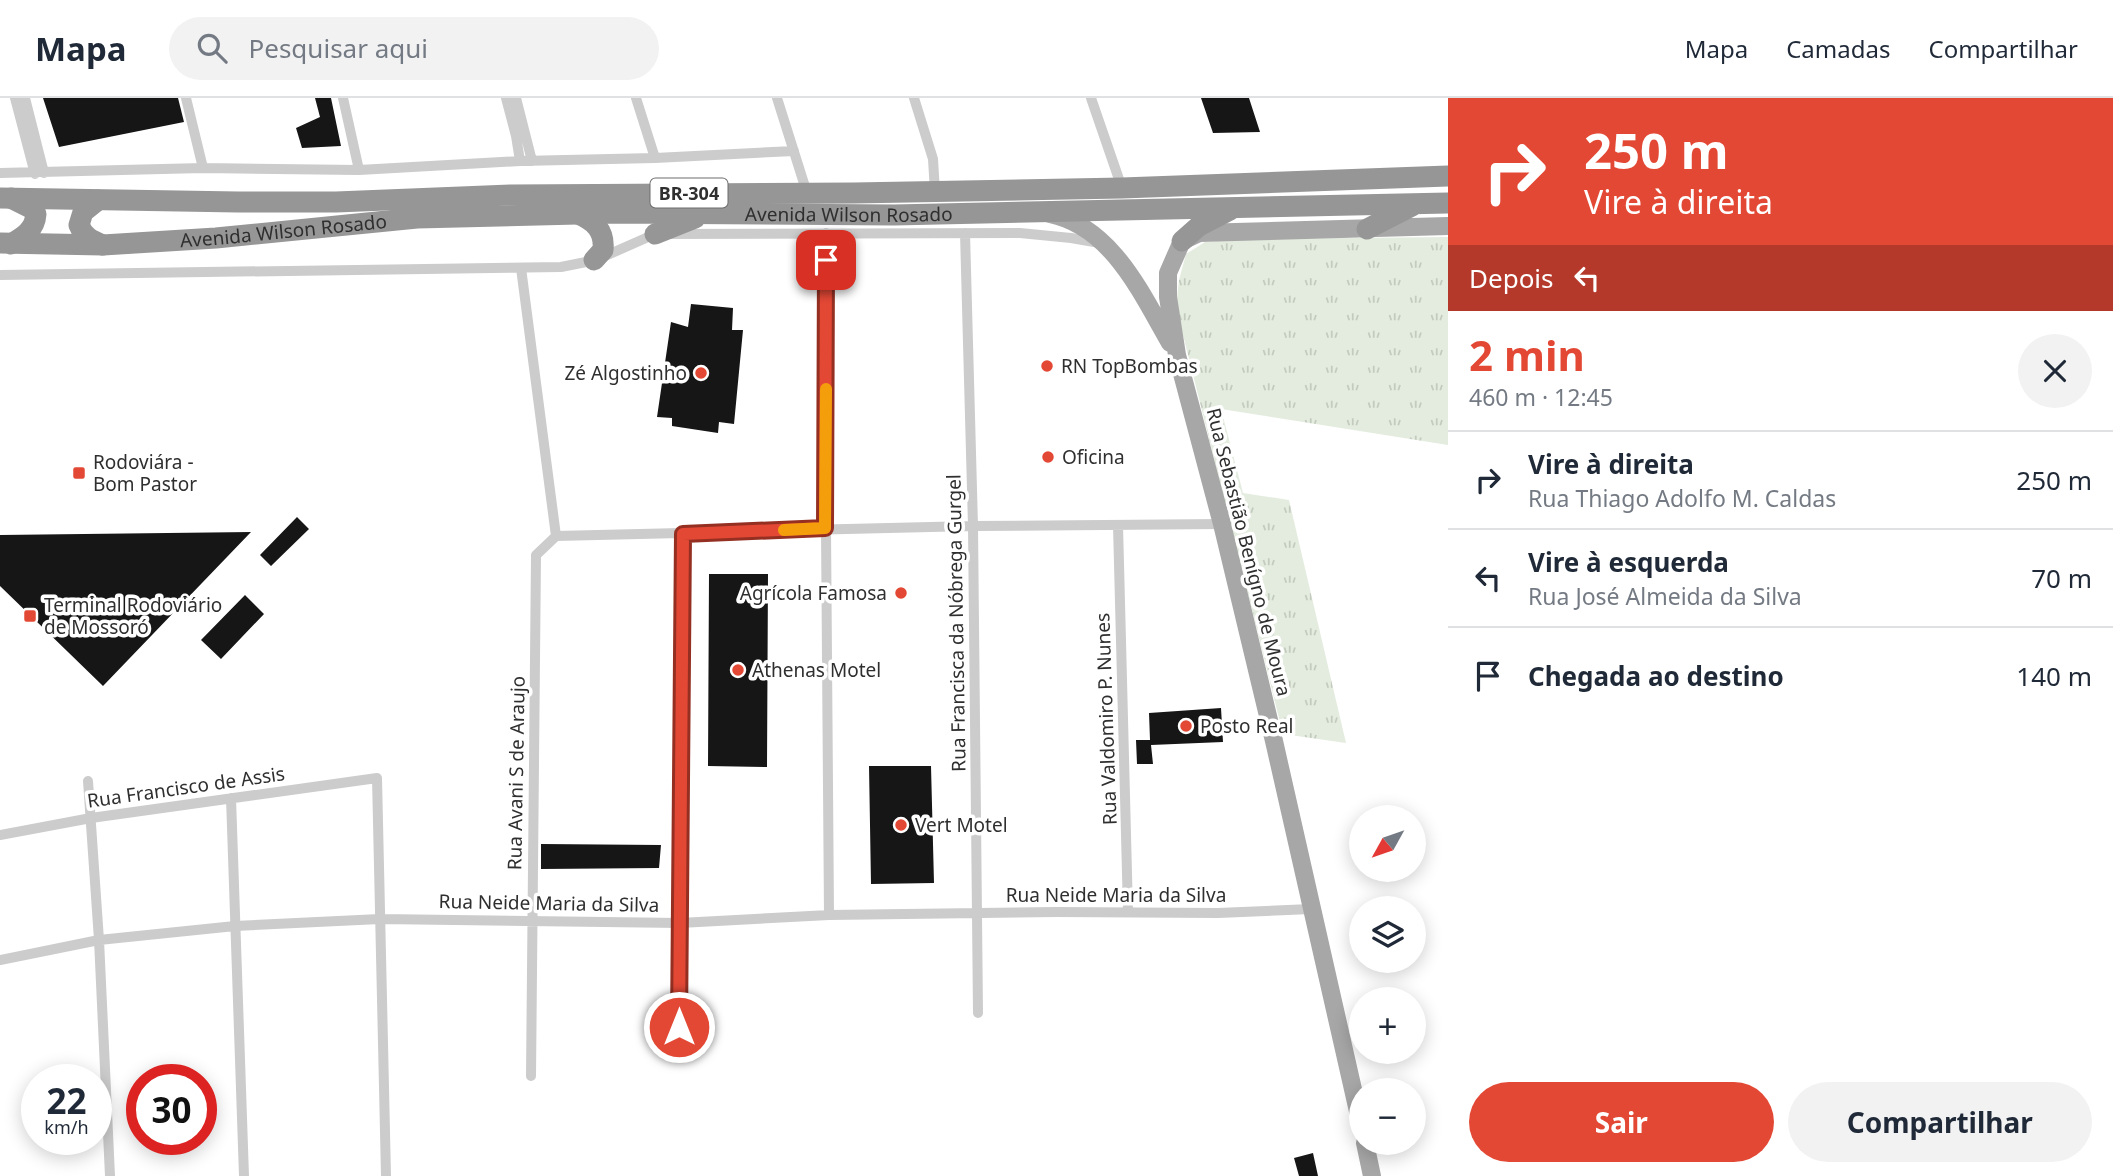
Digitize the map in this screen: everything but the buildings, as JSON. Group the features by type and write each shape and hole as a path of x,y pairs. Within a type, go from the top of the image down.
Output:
{"highway":[{"name":"Avenida Wilson Rosado","path":"4,198 324,202 511,195 1122,188 1448,176"},
{"path":"4,198 31,208 36,215 32,228 23,236 5,243"},
{"path":"98,200 83,212 79,225 82,233 89,239 103,245"},
{"name":"Avenida Wilson Rosado","path":"5,243 103,245 216,238 417,218 578,214 894,215 1448,203"},
{"path":"1367,229 1415,205"},
{"path":"1182,241 1199,226 1238,207"},
{"path":"578,214 592,220 601,234 603,250 594,260"},
{"path":"655,234 708,214"}],"main road":[{"path":"1037,212 1062,217 1079,225 1105,244 1139,290 1177,355"},
{"path":"1177,355 1168,297 1168,273 1182,241 1199,233 1448,226"},
{"name":"Rua Sebastião Benígno de Moura","path":"1177,355 1222,524 1274,741 1350,1078"},
{"path":"1368,1155 1372,1176"}],"street":[{"path":"15,98 40,173"},
{"path":"25,98 40,173"},
{"path":"186,98 203,168"},
{"path":"343,98 359,170"},
{"path":"506,98 520,160"},
{"path":"516,98 532,160"},
{"path":"636,98 655,158"},
{"path":"777,98 807,193"},
{"path":"914,98 933,159 935,191"},
{"path":"1091,98 1122,188"},
{"path":"0,173 203,168 359,170 520,160 655,158 794,151"},
{"path":"826,233 825,528 829,915"},
{"name":"Rua Francisca da Nóbrega Gurgel","path":"965,233 973,526 978,1013"},
{"path":"0,275 561,267 594,260 655,234 1020,233 1105,244"},
{"path":"521,268 556,536 825,528 1222,524"},
{"name":"Rua Valdomiro P. Nunes","path":"1118,525 1128,912"},
{"path":"679,1054 683,534"},
{"name":"Rua Avani S de Araujo","path":"531,1076 536,555 556,536"},
{"name":"Rua Francisco de Assis","path":"0,835 91,818 377,778 380,919"},
{"path":"88,781 99,940 110,1176"},
{"path":"231,798 244,1176"},
{"name":"Rua Neide Maria da Silva","path":"0,960 99,940 235,926 380,919 680,923 829,915 1218,913 1311,909"},
{"path":"380,919 386,1176"}],"green space":[{"path":"1448,237 1448,445 1221,409 1243,493 1289,500 1346,743 1283,734 1176,307 1186,254 1205,242 1241,239"}],"slow traffic":[{"path":"784,530 825,528 826,389"}],"place":[{"name":"RN TopBombas","path":"1047,366"},
{"name":"Zé Algostinho","path":"701,373"},
{"name":"Oficina","path":"1048,457"},
{"name":"Rodoviára - Bom Pastor","path":"79,473"},
{"name":"Agrícola Famosa","path":"901,593"},
{"name":"Terminal Rodoviário de Mossoró","path":"30,616"},
{"name":"Athenas Motel","path":"738,670"},
{"name":"Posto Real","path":"1186,726"},
{"name":"Vert Motel","path":"901,825"}],"route":[{"path":"679,1027 683,534 825,528 826,260"}]}
